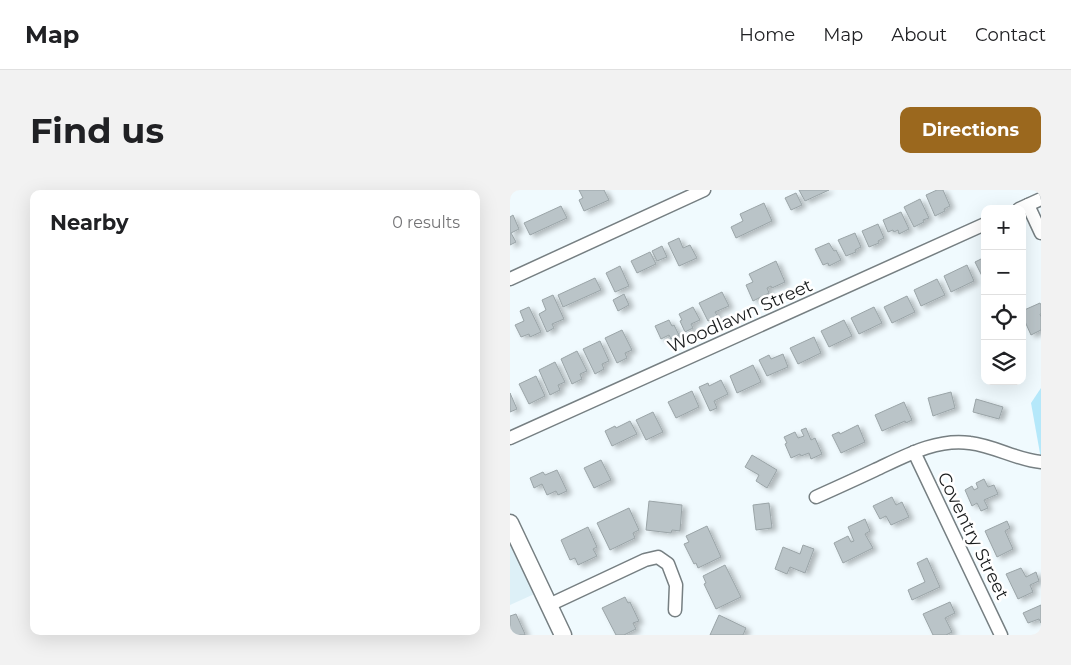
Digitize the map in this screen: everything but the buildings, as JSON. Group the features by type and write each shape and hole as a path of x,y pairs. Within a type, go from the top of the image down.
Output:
{"main road":[{"path":"512,533 563,635"}],"street":[{"path":"510,279 704,190"},
{"path":"1026,206 1041,199"},
{"path":"1026,211 1041,232"},
{"name":"Woodlawn Street","path":"510,438 981,226"},
{"path":"816,497 914,452 942,443 970,443 1026,460 1041,462"},
{"name":"Coventry Street","path":"914,452 1001,635"},
{"path":"549,605 645,560 658,557 668,564 676,585 675,610"}],"shaded area":[{"path":"1041,388 1041,459 1031,403"},
{"path":"510,527 541,591 510,605"}]}
